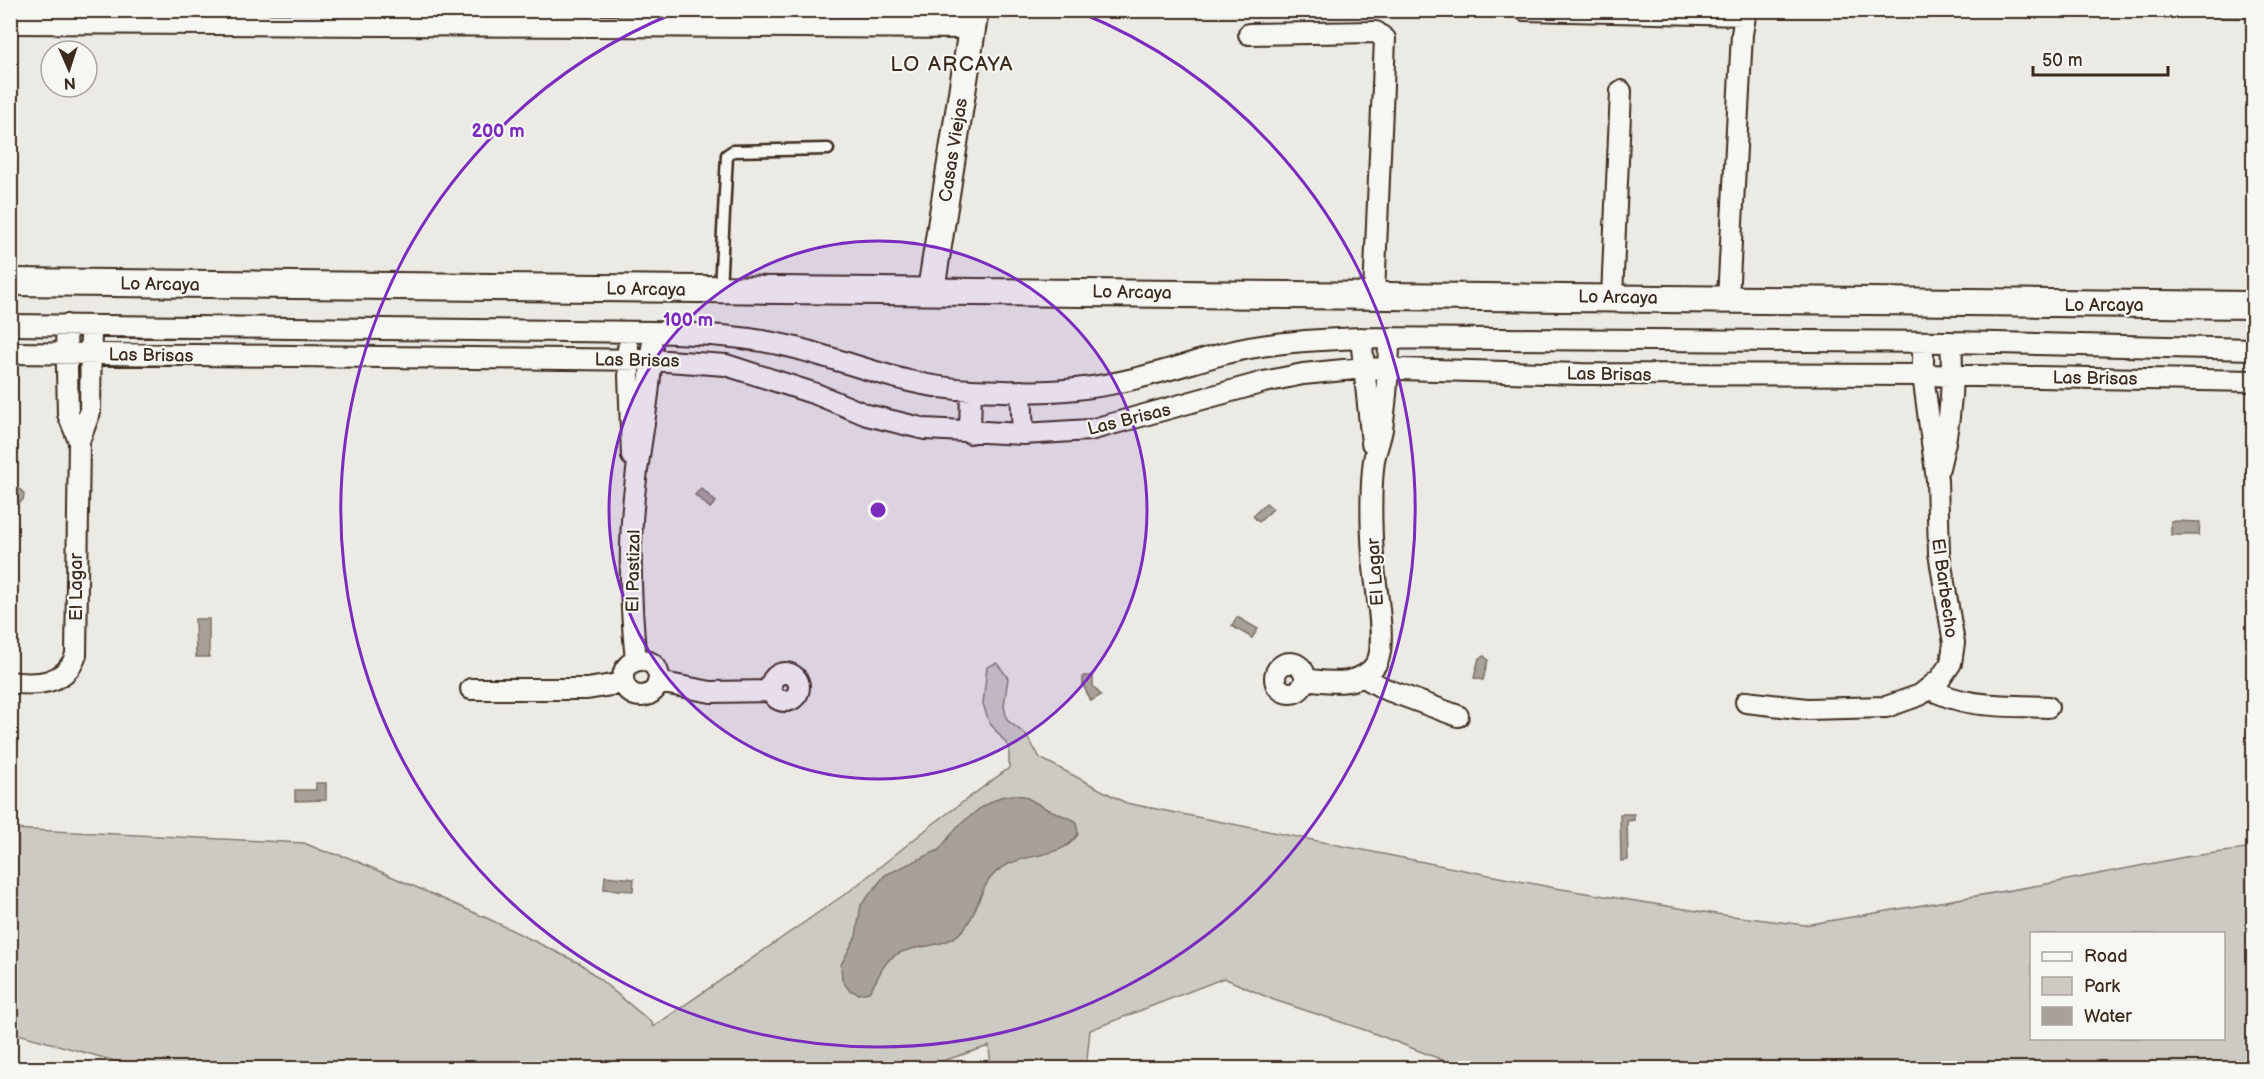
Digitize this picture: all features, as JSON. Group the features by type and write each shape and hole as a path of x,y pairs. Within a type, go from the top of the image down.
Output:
{"street":[{"path":"1524,10 1745,13 1728,298"},
{"path":"10,23 146,17 973,19"},
{"name":"Casas Viejas","path":"931,290 973,19"},
{"path":"1249,34 1376,32 1384,39 1374,294"},
{"path":"1612,297 1621,91"},
{"name":"Lo Arcaya","path":"10,282 1374,294 2253,305"},
{"name":"Las Brisas","path":"10,325 653,332 736,336 763,340 894,379 940,388 1021,391 1076,389 1119,382 1261,347 1302,341 1361,338 1952,342 2253,349"},
{"path":"66,325 68,414 78,441"},
{"path":"78,441 90,412 91,326"},
{"path":"636,480 652,360 653,332"},
{"path":"629,333 627,360 630,443 636,480"},
{"path":"1361,338 1374,460"},
{"path":"1374,460 1381,431 1389,369 1389,338"},
{"name":"El Barbecho","path":"1746,702 1808,709 1886,707 1912,699 1929,688 1946,670 1954,652 1939,553 1936,480 1923,375 1923,342"},
{"name":"El Barbecho","path":"1936,480 1946,441 1953,376 1952,342"},
{"name":"Las Brisas","path":"10,353 652,360 726,365 816,394 867,415 925,429 1023,434 1090,430 1264,382 1303,374 1364,368 1604,375 1923,375 2253,381"},
{"path":"970,433 971,390"},
{"path":"1021,391 1023,434"},
{"name":"El Lagar","path":"10,682 29,685 54,680 67,671 76,655 78,441"},
{"name":"El Lagar","path":"1362,676 1376,664 1382,642 1372,548 1374,460"},
{"name":"El Pastizal","path":"636,480 631,612 636,661"},
{"path":"636,661 651,663 658,672 658,682 652,692 641,696 631,692 624,683 627,667 636,661"},
{"path":"1305,679 1341,683 1362,676 1385,689 1458,716"},
{"path":"658,682 711,692 771,692"},
{"path":"471,689 587,689 624,683"},
{"path":"1929,688 1945,697 1968,703 2048,707"}],"lane":[{"path":"720,290 727,155 733,152 828,149"}],"green space":[{"path":"1979,10 2253,10 2253,18 1979,11"},
{"path":"997,663 1008,678 1004,706 1007,720 1026,735 1040,758 1126,803 1555,888 1716,914 1805,925 2052,883 2185,857 2253,848 2253,1068 1463,1068 1368,1031 1274,1000 1224,978 1090,1030 1086,1068 991,1068 989,1046 921,1068 140,1068 11,1032 11,829 304,843 347,857 491,920 581,964 652,1023 653,1027 851,890 933,824 1009,768 1009,747 989,722 983,704 987,667"}],"water":[{"path":"701,488 716,502 710,508 695,495"},
{"path":"17,489 22,491 24,496 22,501 17,503 12,501 10,496 12,491"},
{"path":"1266,503 1273,509 1259,522 1253,516"},
{"path":"2171,521 2200,522 2199,535 2171,535"},
{"path":"1237,617 1258,629 1252,638 1232,626"},
{"path":"195,619 209,619 209,657 196,657"},
{"path":"1484,656 1488,660 1483,680 1474,678 1479,658"},
{"path":"1083,676 1093,676 1093,686 1101,695 1091,701 1083,685"},
{"path":"316,783 326,783 326,800 295,801 295,790 316,790"},
{"path":"1024,796 1076,821 1078,834 1064,848 1014,862 996,873 989,880 967,925 952,939 895,955 885,964 869,992 859,994 849,990 842,980 841,965 856,936 861,905 885,875 939,850 957,827 979,809 1000,797"},
{"path":"1620,814 1634,814 1634,820 1627,821 1628,860 1621,861"},
{"path":"605,876 634,879 633,891 604,889"}],"district":[{"name":"LO ARCAYA","path":"952,64"}]}
